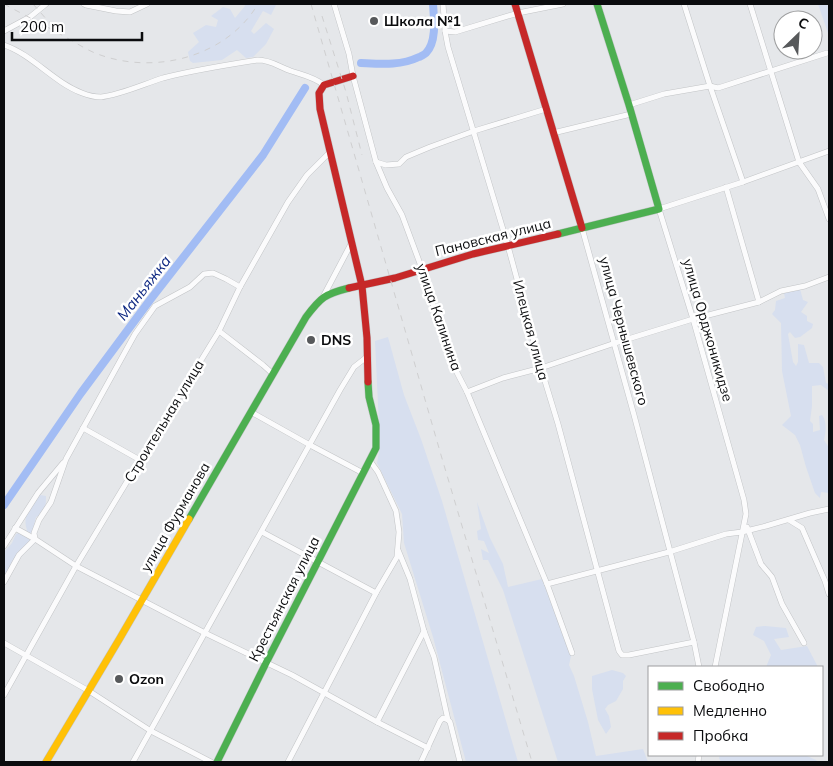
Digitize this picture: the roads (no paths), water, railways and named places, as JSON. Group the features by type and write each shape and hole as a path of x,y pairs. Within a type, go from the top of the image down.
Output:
{"main road":[{"name":"улица Чернышевского","path":"515,4 582,228"},
{"name":"улица Орджоникидзе","path":"597,4 659,209"},
{"path":"353,76 324,85 319,93 320,108 362,286 368,356"},
{"name":"Пановская улица","path":"334,292 395,278 466,256 659,209"},
{"name":"улица Фурманова","path":"46,762 306,317 322,298 334,292"},
{"name":"Крестьянская улица","path":"217,762 376,448 376,425 369,397 368,356"}],"street":[{"path":"4,31 30,17 46,4"},
{"path":"84,4 130,12 147,4"},
{"name":"улица Калинина","path":"334,4 349,54 376,162 387,188 402,215 422,269 450,359 467,392 547,584 572,652"},
{"name":"Илецкая улица","path":"443,4 445,32 508,246 619,650 622,654 629,655 694,642"},
{"path":"445,32 455,32 518,13 563,4"},
{"path":"684,4 743,182"},
{"path":"750,4 799,162 818,189 829,219"},
{"path":"4,45 20,52 69,88 98,97 109,96 164,78 211,67 258,60 271,62 290,71 318,80 324,85"},
{"path":"629,105 658,96 710,86 718,88 827,53"},
{"path":"376,162 386,165 400,164 406,157 430,147 474,131 546,109"},
{"path":"553,133 631,114"},
{"path":"659,209 743,182 829,151"},
{"name":"Строительная улица","path":"4,695 76,566 219,331 240,288 297,187 330,152"},
{"path":"726,187 759,302"},
{"name":"улица Орджоникидзе","path":"659,209 693,319 744,500 746,514 715,666"},
{"name":"улица Чернышевского","path":"582,228 694,642 699,666"},
{"path":"322,298 352,242"},
{"path":"35,539 34,533 39,520 51,502 66,459 135,334 155,306 190,288 204,274 213,273 240,288"},
{"path":"467,392 503,378 541,368 614,343 693,319 759,302 781,291 806,286 829,277"},
{"path":"219,331 273,374"},
{"path":"133,762 354,367 368,356"},
{"path":"251,412 363,472"},
{"path":"83,428 140,460"},
{"path":"4,546 25,511 66,459"},
{"path":"288,762 376,593 397,557 400,532 396,511 378,472 370,461"},
{"path":"547,584 669,552 726,534 742,532 829,509"},
{"path":"745,519 761,564 772,577 782,604 804,643"},
{"path":"789,520 802,528 829,594"},
{"path":"15,528 76,566 205,633 292,675 428,748"},
{"path":"262,532 376,593"},
{"path":"4,582 20,555 35,539"},
{"path":"397,548 410,579 424,631 434,657 448,720 460,762"},
{"path":"377,722 424,631"},
{"path":"4,643 89,691 151,731 211,762"},
{"path":"421,762 443,718 448,720"}],"waterway":[{"name":"Маньяжка","path":"361,63 398,63 412,60 425,53 432,43 433,4"},
{"name":"Маньяжка","path":"4,505 81,393 150,300 263,155 305,88"}],"railway":[{"path":"4,4 95,53 117,60 140,63 163,62 186,57 207,49 227,38 244,23 258,4"},
{"path":"33,4 55,26"},
{"path":"311,4 532,762"},
{"path":"322,16 346,92 362,155"}],"place":[{"name":"Школа №1","path":"374,21"},
{"name":"DNS","path":"311,340"},
{"name":"Ozon","path":"119,679"}]}
